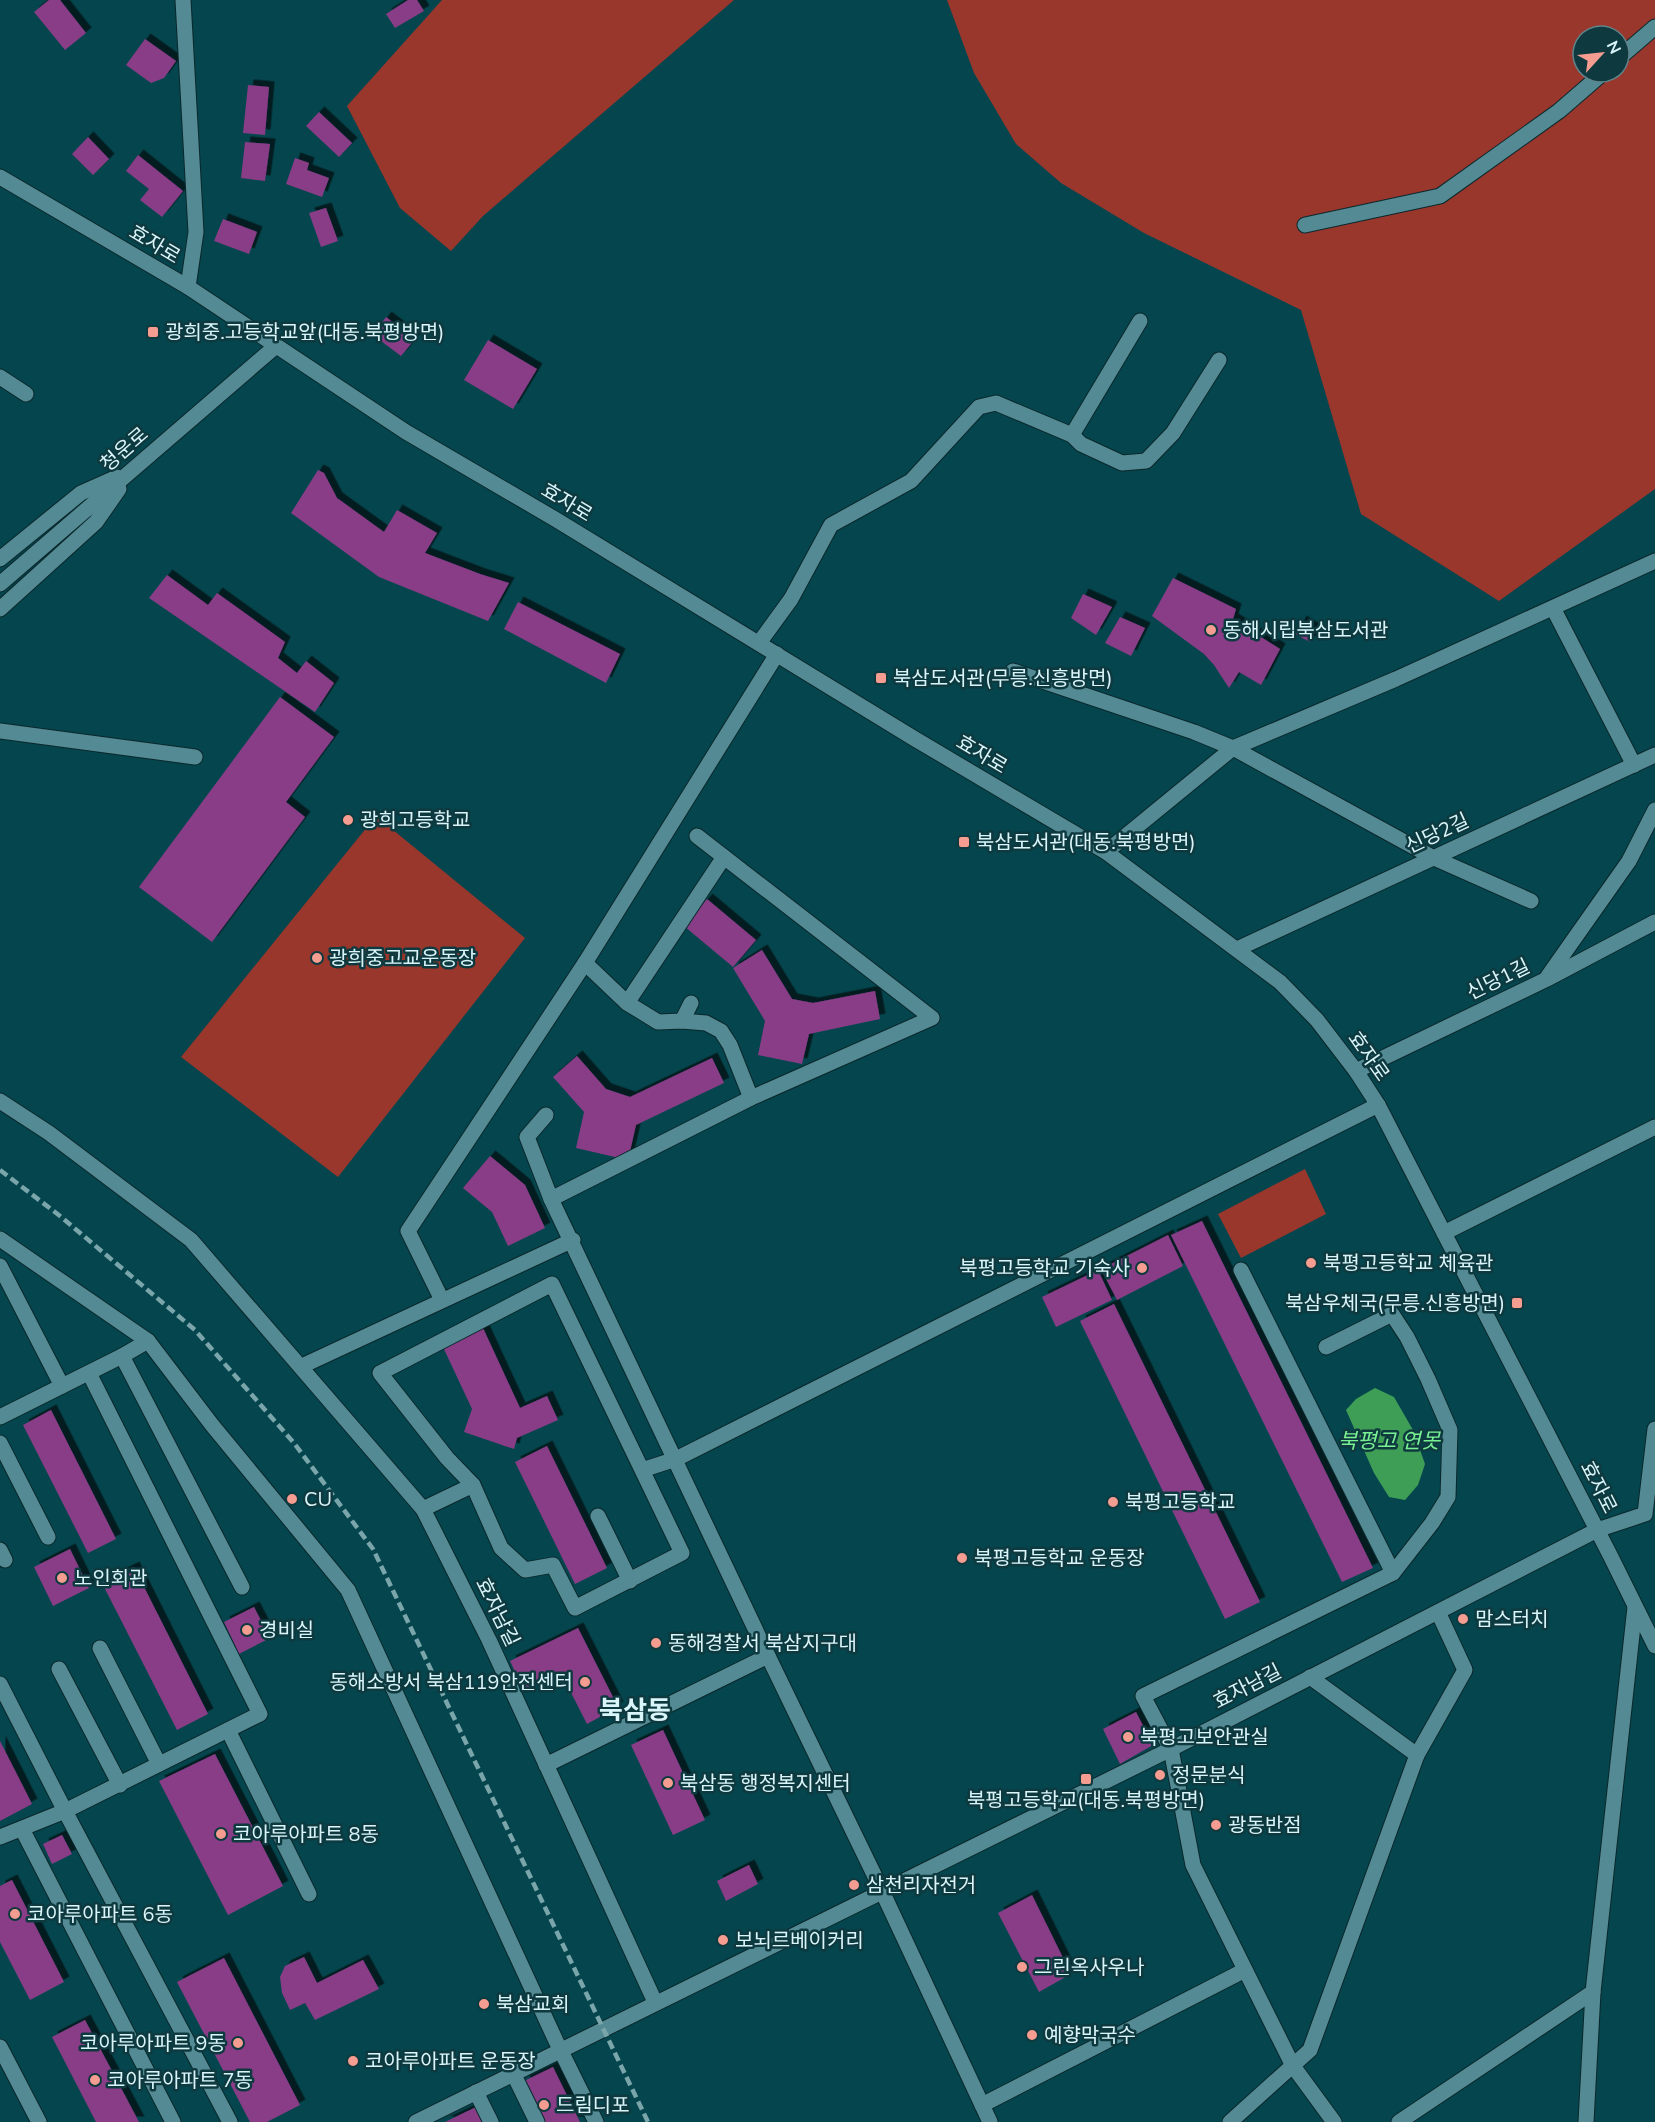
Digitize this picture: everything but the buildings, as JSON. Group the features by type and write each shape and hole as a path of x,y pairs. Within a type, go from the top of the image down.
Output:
{"street":[{"path":"183,0 196,232 188,287"},
{"path":"1631,48 1655,27"},
{"path":"1305,225 1440,196 1559,111 1590,84"},
{"name":"효자로","path":"0,177 188,287 406,432 555,519 1106,852 1280,981 1317,1020 1356,1071 1378,1105 1655,1646"},
{"path":"1072,435 1140,321"},
{"name":"청운로","path":"0,584 276,346"},
{"path":"759,644 791,599 831,525 911,481 979,407 996,403 1072,435 1081,444 1122,463 1146,461 1173,433 1219,360"},
{"path":"0,377 26,394"},
{"path":"0,560 81,493 131,471"},
{"path":"0,609 96,522 131,471"},
{"path":"1106,852 1233,748 1396,679 1655,561"},
{"path":"1553,608 1634,765"},
{"path":"442,1300 408,1231 585,963 777,654"},
{"path":"1013,671 1194,732 1233,748 1434,858 1531,901"},
{"path":"0,731 195,757"},
{"name":"신당2길","path":"1237,949 1655,755"},
{"path":"1546,979 1629,861 1655,810"},
{"path":"551,1199 751,1098 932,1018 697,836"},
{"path":"627,1003 724,857"},
{"name":"신당1길","path":"1356,1071 1546,979 1655,922"},
{"path":"585,963 627,1003 658,1022 706,1023 721,1031 730,1045 751,1098"},
{"path":"681,1021 691,1003"},
{"name":"효자남길","path":"0,1101 49,1133 191,1240 423,1509 489,1640 655,2002"},
{"path":"642,1470 676,1459 1378,1105"},
{"path":"546,1115 527,1137 551,1199 573,1240 990,2122"},
{"path":"1444,1233 1655,1127"},
{"path":"0,1239 148,1341 212,1425 348,1590 560,2050 596,2122"},
{"path":"302,1366 573,1240"},
{"path":"0,1266 62,1386"},
{"path":"1241,1270 1393,1574"},
{"path":"552,1284 642,1470 682,1552 575,1608 553,1565 525,1570 501,1548 473,1485 447,1458 380,1372 552,1284"},
{"path":"1326,1347 1392,1314 1428,1378 1450,1430 1448,1497 1432,1523 1393,1574 1143,1696 1171,1749 1193,1865 1293,2066 1334,2122"},
{"path":"0,1417 148,1341"},
{"path":"122,1356 242,1587"},
{"path":"0,1838 120,1785 260,1714 89,1373"},
{"name":"효자남길","path":"416,2122 1171,1749 1597,1530 1645,1515 1655,1429"},
{"path":"0,1443 48,1537"},
{"path":"423,1509 473,1485"},
{"path":"598,1516 630,1581"},
{"path":"1586,2122 1593,1992 1635,1607"},
{"path":"1230,2122 1310,2050 1417,1755 1465,1670 1438,1612"},
{"path":"100,1648 159,1764"},
{"path":"546,1765 768,1656"},
{"path":"59,1669 120,1785"},
{"path":"1310,1677 1417,1755"},
{"path":"0,1684 64,1811 230,2122"},
{"path":"228,1730 309,1894"},
{"path":"22,1829 173,2122"},
{"path":"982,2105 1245,1970"},
{"path":"1399,2122 1593,1992"},
{"path":"0,2047 39,2122"},
{"path":"513,2073 537,2122"},
{"path":"476,2092 491,2122"}],"shaded area":[{"path":"442,0 734,0 483,216 451,251 400,208 347,106"},
{"path":"947,0 1655,0 1655,489 1499,601 1361,514 1301,310 1144,233 1061,183 1016,144 974,73"},
{"path":"376,816 525,938 338,1177 181,1057"},
{"path":"1305,1169 1326,1214 1241,1258 1218,1214"}],"water":[{"name":"북평고 연못","path":"1375,1388 1394,1397 1413,1430 1425,1464 1418,1485 1405,1500 1389,1497 1374,1473 1346,1410 1356,1399"}],"railway":[{"path":"0,1170 60,1216 195,1330 294,1443 373,1549 648,2122"}],"place":[{"name":"광희중.고등학교앞(대동.북평방면)","path":"153,332"},
{"name":"동해시립북삼도서관","path":"1211,630"},
{"name":"북삼도서관(무릉.신흥방면)","path":"881,678"},
{"name":"광희고등학교","path":"348,820"},
{"name":"북삼도서관(대동.북평방면)","path":"964,842"},
{"name":"광희중고교운동장","path":"317,958"},
{"name":"북평고등학교 체육관","path":"1311,1263"},
{"name":"북평고등학교 기숙사","path":"1142,1268"},
{"name":"북삼우체국(무릉.신흥방면)","path":"1517,1303"},
{"name":"CU","path":"292,1499"},
{"name":"북평고등학교","path":"1113,1502"},
{"name":"북평고등학교 운동장","path":"962,1558"},
{"name":"노인회관","path":"62,1578"},
{"name":"맘스터치","path":"1463,1619"},
{"name":"경비실","path":"247,1630"},
{"name":"동해경찰서 북삼지구대","path":"656,1643"},
{"name":"동해소방서 북삼119안전센터","path":"585,1682"},
{"name":"북평고보안관실","path":"1128,1737"},
{"name":"정문분식","path":"1160,1775"},
{"name":"북평고등학교(대동.북평방면)","path":"1086,1779"},
{"name":"북삼동 행정복지센터","path":"668,1783"},
{"name":"광동반점","path":"1216,1825"},
{"name":"코아루아파트 8동","path":"221,1834"},
{"name":"삼천리자전거","path":"854,1885"},
{"name":"코아루아파트 6동","path":"15,1914"},
{"name":"보뇌르베이커리","path":"723,1940"},
{"name":"그린옥사우나","path":"1022,1967"},
{"name":"북삼교회","path":"484,2004"},
{"name":"예향막국수","path":"1032,2035"},
{"name":"코아루아파트 9동","path":"238,2043"},
{"name":"코아루아파트 운동장","path":"353,2061"},
{"name":"코아루아파트 7동","path":"95,2080"},
{"name":"드림디포","path":"544,2105"}],"district":[{"name":"북삼동","path":"635,1710"}]}
